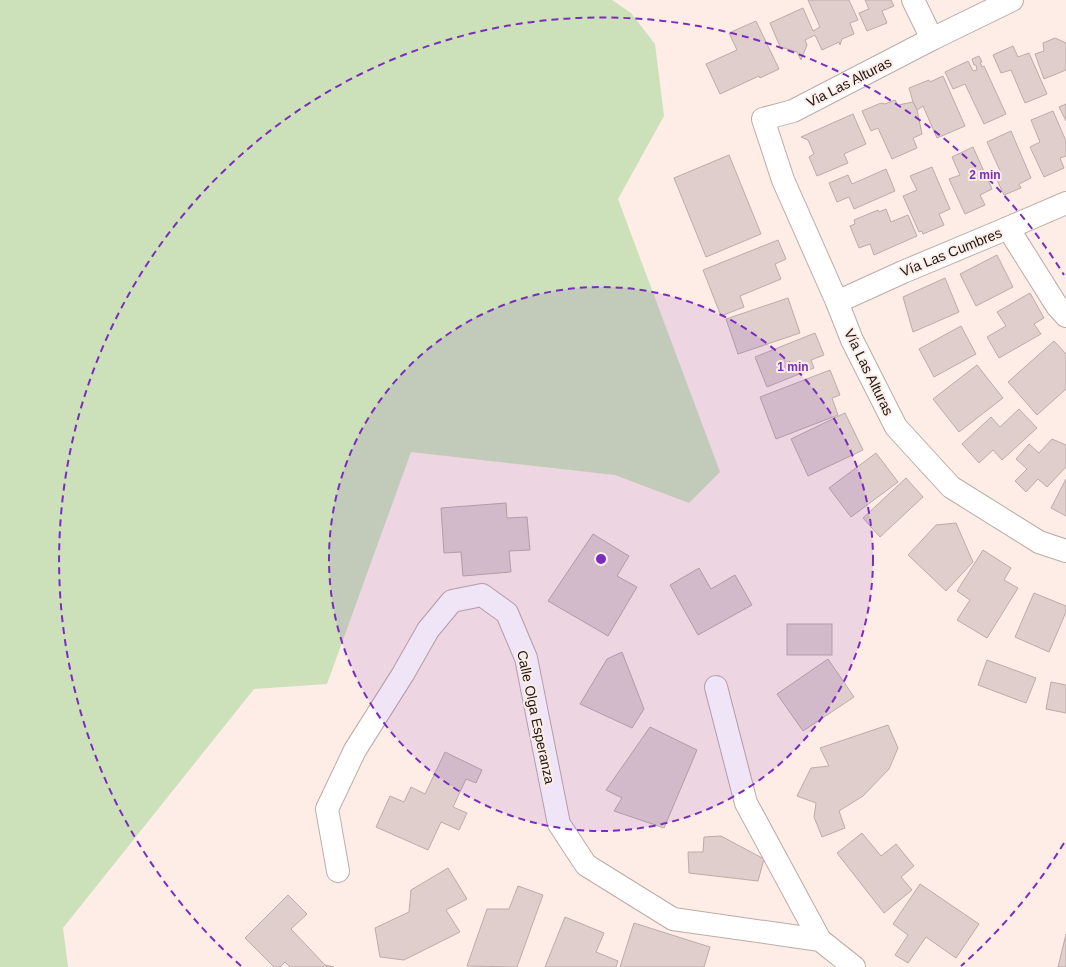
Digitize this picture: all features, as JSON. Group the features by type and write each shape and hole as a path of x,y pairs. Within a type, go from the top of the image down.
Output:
{"street":[{"path":"913,0 932,39"},
{"name":"Via Las Alturas","path":"763,118 793,111 932,39 1012,0"},
{"name":"Vía Las Alturas","path":"763,118 783,180 837,302 852,340 896,427 951,488 1039,542 1066,551"},
{"name":"Vía Las Cumbres","path":"837,302 903,272 1066,203"},
{"path":"1008,228 1057,306 1066,316"},
{"name":"Calle Olga Esperanza","path":"338,871 328,809 355,750 403,674 428,630 452,600 482,595 507,613 526,658 559,824 586,865 673,919 820,940"},
{"path":"716,687 746,803 820,940 854,967"}],"green space":[{"path":"0,0 612,0 631,13 655,44 664,116 618,199 720,472 689,503 615,475 411,452 327,684 254,689 63,928 68,967 0,967"}],"building":[{"path":"808,0 849,0 858,20 850,23 854,34 842,39 840,45 839,42 822,50 815,35 805,40 807,45 801,60 797,52 784,48 781,49 770,23 803,8 813,31 820,27"},
{"path":"865,0 891,0 894,6 882,11 887,23 867,31 859,13 869,9"},
{"path":"756,21 779,69 760,78 759,76 720,94 706,64 737,50 729,33"},
{"path":"1055,38 1066,43 1066,70 1044,79 1035,54 1044,51 1043,43"},
{"path":"1013,46 1018,57 1029,53 1047,94 1025,103 1011,70 1001,73 993,55"},
{"path":"979,56 982,62 980,62 982,67 984,66 1006,114 984,124 965,84 953,89 945,72 968,61 973,71 977,70 972,59"},
{"path":"943,76 965,126 937,138 923,106 917,110 909,88 929,80 930,82"},
{"path":"895,100 898,105 913,102 917,110 922,134 913,138 917,148 892,159 878,128 871,131 862,111 881,103 885,104"},
{"path":"1066,104 1066,121 1059,107"},
{"path":"1053,111 1066,141 1066,156 1060,158 1064,168 1044,177 1030,147 1040,142 1031,120"},
{"path":"853,114 866,144 844,154 848,163 817,176 809,157 814,154 808,140 801,137"},
{"path":"1011,131 1031,178 1019,184 1021,188 1004,195 995,176 1001,173 987,142"},
{"path":"973,147 992,189 980,195 985,205 965,214 949,179 960,175 952,157"},
{"path":"729,155 761,234 706,257 674,178"},
{"path":"932,167 950,209 939,214 944,225 923,234 922,231 919,232 903,196 917,190 910,176"},
{"path":"886,169 895,191 854,209 849,197 837,202 829,183 848,175 852,184"},
{"path":"886,209 891,222 908,215 917,236 874,255 870,244 859,248 850,226 855,224 854,220 878,210 879,212"},
{"path":"778,240 786,259 775,264 781,279 740,296 744,307 721,316 703,270"},
{"path":"997,255 1013,287 976,306 960,274"},
{"path":"945,278 959,312 913,332 903,297"},
{"path":"1030,293 1044,318 1034,324 1041,334 999,358 987,337 1006,326 997,312"},
{"path":"788,298 800,333 738,354 726,319"},
{"path":"961,326 976,354 934,377 919,349"},
{"path":"815,333 824,355 811,360 814,368 767,387 755,357"},
{"path":"1054,341 1066,354 1066,389 1037,415 1008,382"},
{"path":"977,365 1003,398 959,432 933,399"},
{"path":"830,370 840,395 832,398 838,415 776,439 760,397"},
{"path":"1019,409 1037,428 1002,460 993,450 979,463 962,444 991,417 1000,427"},
{"path":"845,413 863,450 808,476 791,439"},
{"path":"1052,439 1066,445 1066,467 1047,487 1038,479 1026,492 1015,481 1027,469 1016,459 1029,444 1039,453"},
{"path":"876,453 898,482 851,517 829,488"},
{"path":"906,478 923,497 880,537 863,518"},
{"path":"1066,479 1066,516 1051,508"},
{"path":"506,503 507,518 527,517 530,550 509,551 511,572 463,576 461,552 444,553 441,508"},
{"path":"956,523 973,562 946,591 908,555 936,525"},
{"path":"593,534 629,556 617,576 637,587 608,636 548,601"},
{"path":"983,550 1011,568 1004,580 1018,588 987,638 957,620 970,600 957,591"},
{"path":"699,568 711,589 735,575 752,605 698,635 670,585"},
{"path":"1034,593 1066,606 1066,612 1049,652 1015,637"},
{"path":"787,624 832,624 832,655 787,655"},
{"path":"622,652 644,709 632,728 580,704 607,659"},
{"path":"828,659 854,697 803,731 777,694"},
{"path":"987,660 1036,678 1026,703 978,685"},
{"path":"1051,682 1066,685 1066,713 1046,709"},
{"path":"888,725 898,748 889,769 863,796 839,811 845,828 822,837 814,817 816,803 797,796 811,768 829,766 820,748"},
{"path":"650,727 697,750 664,828 614,811 622,798 606,790"},
{"path":"445,752 482,770 476,783 466,779 453,807 467,813 459,830 441,822 428,850 376,827 390,796 404,802 411,787 425,794"},
{"path":"862,833 881,856 896,844 914,866 901,877 912,890 884,913 837,853"},
{"path":"721,836 764,859 758,881 689,873 688,852 703,852 704,837"},
{"path":"448,868 467,899 446,910 460,932 404,960 380,957 375,928 409,912 411,890"},
{"path":"920,884 979,924 956,958 926,937 908,963 895,955 908,935 893,924"},
{"path":"518,886 543,895 517,967 467,966 487,909 509,909"},
{"path":"288,895 307,914 291,929 325,965 334,967 290,967 285,962 280,967 274,967 245,938"},
{"path":"565,917 604,933 596,952 618,961 616,967 545,967"},
{"path":"634,923 710,947 704,967 620,967"},
{"path":"1066,934 1066,967 1058,967"}]}
